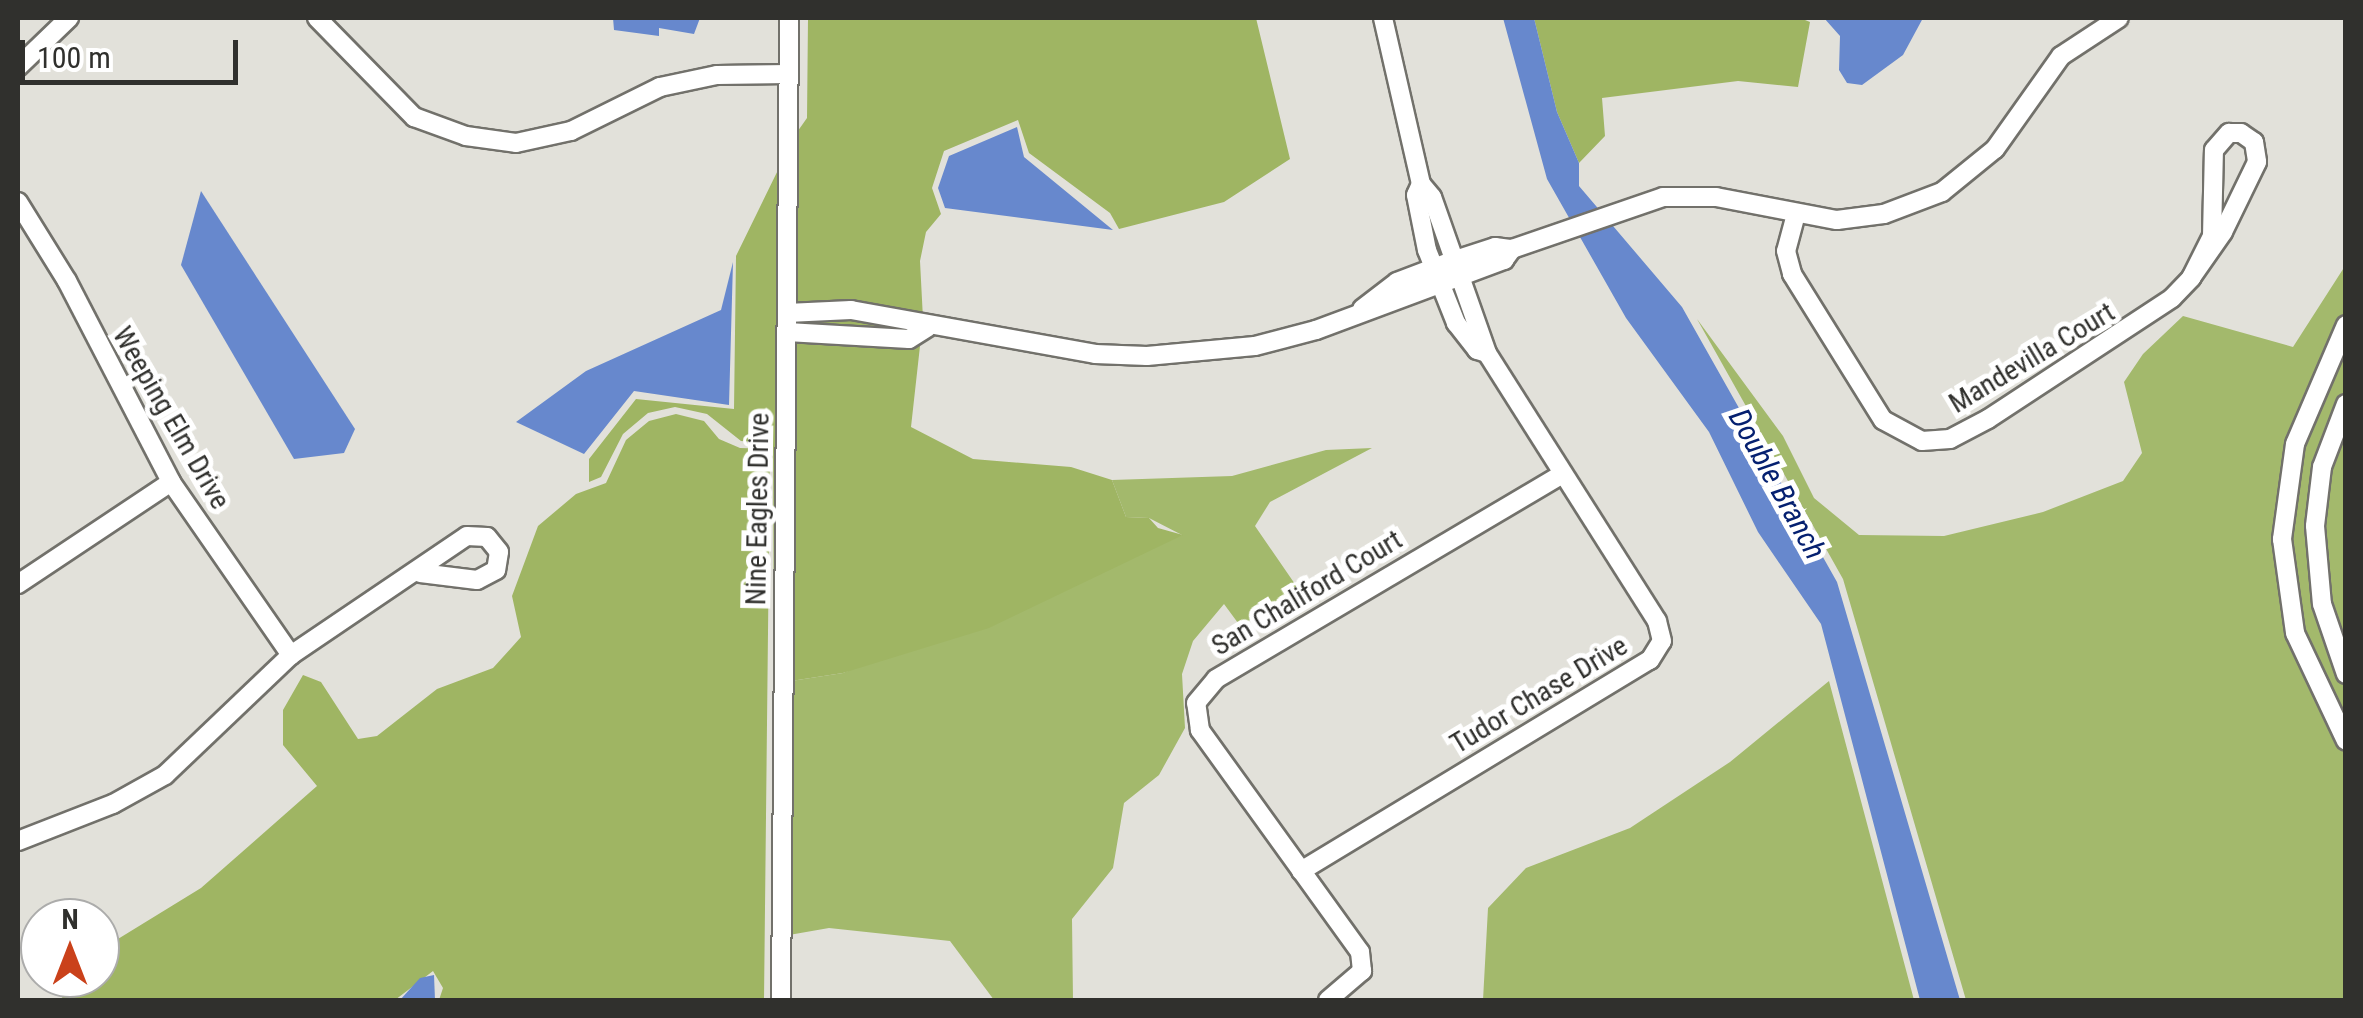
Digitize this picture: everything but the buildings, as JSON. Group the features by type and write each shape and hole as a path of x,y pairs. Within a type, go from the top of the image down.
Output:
{"street":[{"path":"18,67 68,18"},
{"path":"317,18 414,117 466,136 516,142 571,131 660,87 718,75 788,74"},
{"name":"Nine Eagles Drive","path":"781,1000 788,18"},
{"name":"Tudor Chase Drive","path":"1302,871 1657,652 1662,641 1657,621 1487,353 1466,337 1445,273 1418,214 1421,184 1384,18"},
{"path":"787,323 851,310 928,327 1147,356 1255,346 1316,330 1445,273 1504,260 1512,249 1663,197 1716,196 1837,220 1884,214 1942,192 1994,149 2061,56 2109,19"},
{"name":"Mandevilla Court","path":"1796,214 1786,251 1792,274 1883,420 1922,440 1950,439 1988,419 2145,322 2191,278 2224,232 2257,162 2254,142 2241,133 2229,133 2214,150 2218,214 2191,278"},
{"name":"Weeping Elm Drive","path":"18,202 67,281 172,482 291,655"},
{"path":"787,323 909,339 928,327"},
{"path":"2346,325 2296,444 2282,539 2295,632 2346,741"},
{"path":"2346,404 2322,467 2315,526 2322,604 2346,674"},
{"name":"San Chaliford Court","path":"1328,1000 1362,971 1360,952 1200,730 1196,703 1204,689 1562,474"},
{"path":"18,584 172,482"},
{"path":"18,841 113,804 165,775 291,655 420,573"}],"green space":[{"path":"808,18 1256,18 1290,159 1224,202 1119,229 1110,213 1029,153 1018,120 944,151 932,188 941,214 926,232 920,261 923,319 911,427 973,459 1071,467 1112,480 1126,517 1149,518 1158,528 1183,535 989,628 843,673 791,681 794,341 851,328 794,322 852,316 849,300 795,305 795,135 807,118"},
{"path":"1534,18 1800,18 1810,22 1798,87 1738,81 1602,98 1605,136 1579,163 1557,112"},
{"path":"780,166 774,684 773,443 741,441 707,414 675,407 648,413 623,434 601,477 589,482 589,459 636,399 734,409 736,256"},
{"path":"2345,266 2345,1000 1966,1000 1843,579 1697,319 1783,436 1814,498 1859,535 1944,536 2043,512 2123,481 2142,453 2124,382 2143,354 2183,316 2293,347"},
{"path":"676,414 704,421 719,439 740,448 770,449 764,1000 439,1000 443,988 433,971 395,1000 61,1000 120,998 120,938 201,888 317,786 283,745 283,710 303,675 321,682 358,739 377,736 437,689 493,668 521,637 512,596 538,526 576,494 606,483 626,440 649,421"},
{"path":"1372,448 1270,502 1255,526 1297,587 1247,622 1238,623 1224,604 1193,641 1182,674 1185,728 1159,775 1124,803 1113,868 1072,919 1073,1000 994,1000 950,941 829,928 789,935 791,681 843,673 1182,535 1149,518 1126,517 1112,480 1232,476 1326,450"},
{"path":"1829,681 1914,1000 1483,1000 1488,908 1526,868 1630,828 1730,762"}],"water":[{"path":"613,18 700,18 694,34 659,28 659,36 614,30"},
{"name":"Double Branch","path":"1503,18 1534,18 1557,112 1579,163 1579,186 1682,307 1837,582 1960,1000 1920,1000 1821,624 1758,532 1709,432 1626,318 1547,179"},
{"path":"1824,18 1923,18 1903,55 1862,85 1847,83 1839,70 1840,36"},
{"path":"1017,127 1024,157 1113,230 945,208 938,188 949,156"},
{"path":"201,191 355,429 344,453 294,459 181,265"},
{"path":"733,262 729,405 634,391 584,454 516,422 586,371 721,310"},
{"path":"434,975 435,1000 400,1000 420,978"}]}
